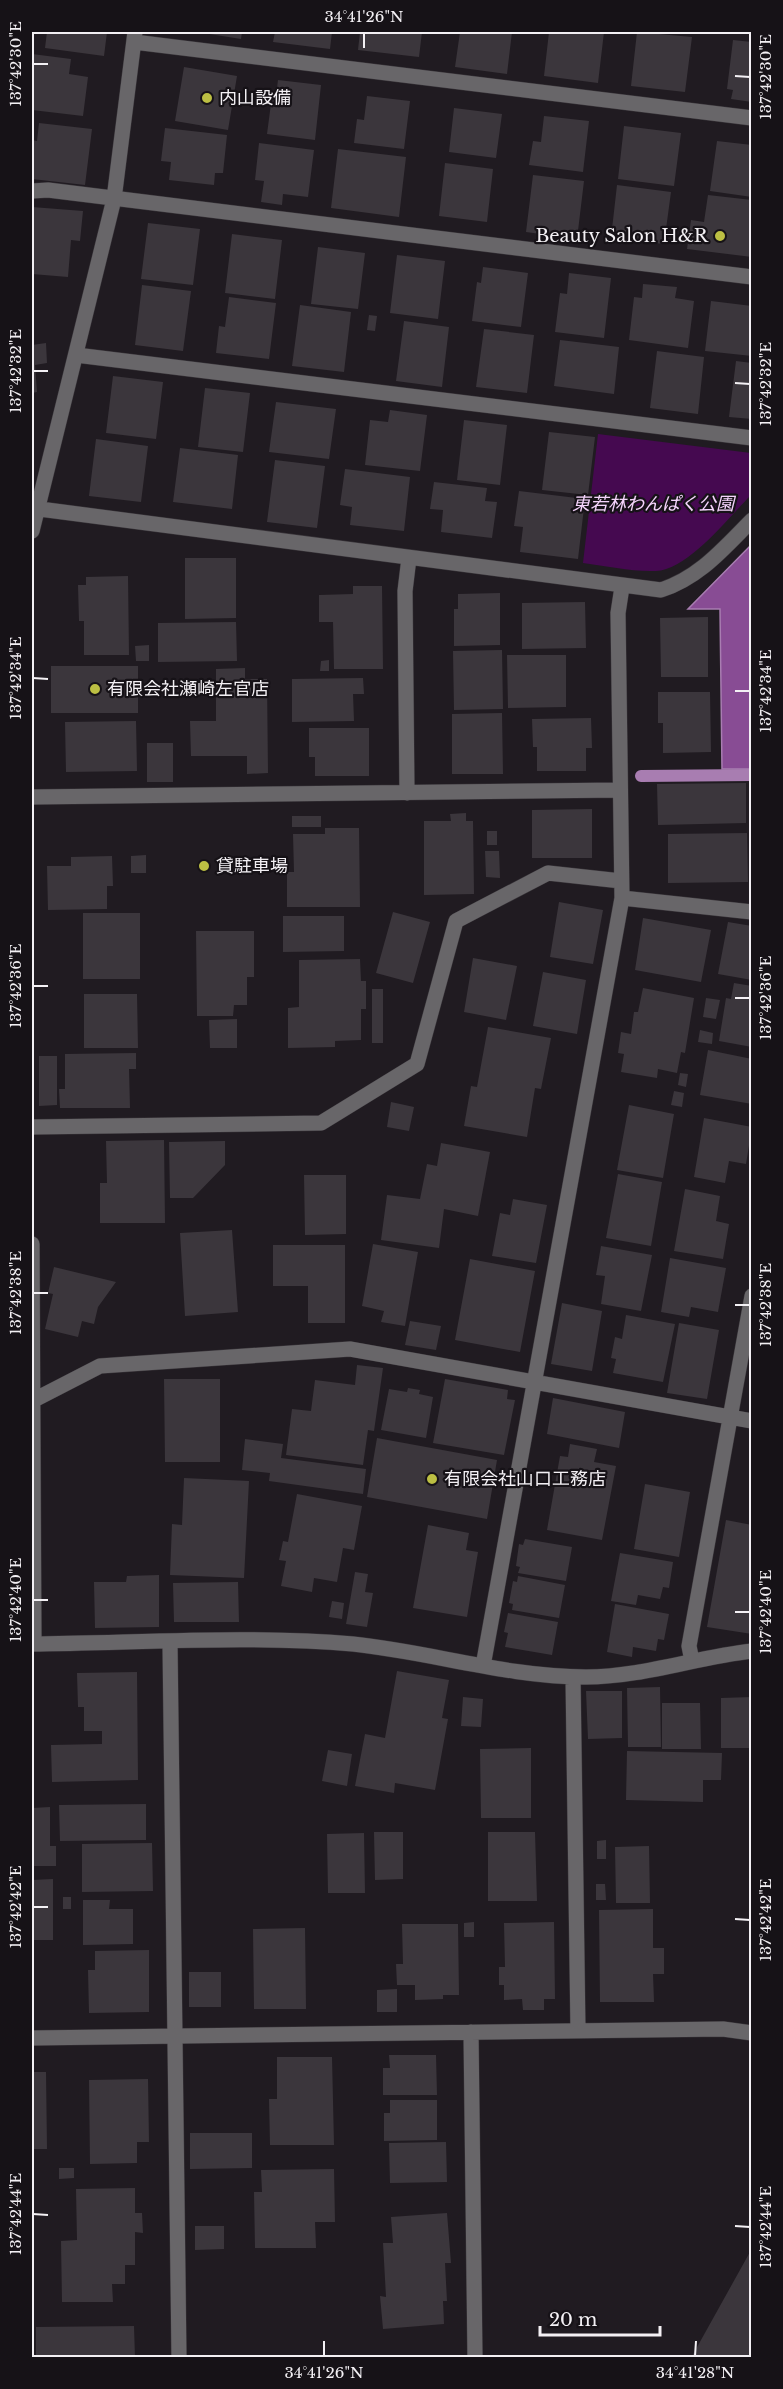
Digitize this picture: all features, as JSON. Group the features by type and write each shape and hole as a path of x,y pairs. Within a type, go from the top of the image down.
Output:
{"street":[{"path":"32,531 34,509 76,355 114,199 135,37 752,118"},
{"path":"32,191 48,190 752,277"},
{"path":"76,355 752,438"},
{"path":"34,509 622,587 661,590 683,583 702,569 752,520"},
{"path":"407,792 405,591 409,558"},
{"path":"483,1666 622,898 618,613 622,587"},
{"path":"32,797 620,790"},
{"path":"32,1126 321,1123 417,1064 456,921 548,873 621,881"},
{"path":"622,898 752,912"},
{"path":"32,1244 33,1644 325,1642 387,1649 522,1674 573,1677 622,1674 752,1651"},
{"path":"692,1660 689,1646 752,1296"},
{"path":"32,1400 100,1366 350,1349 752,1421"},
{"path":"170,1643 178,2358"},
{"path":"573,1677 578,2031"},
{"path":"32,2038 723,2029 752,2032"},
{"path":"471,2032 475,2358"}],"green space":[{"name":"東若林わんぱく公園","path":"598,434 751,453 751,495 707,541 681,562 668,568 638,571 583,563"}],"shaded area":[{"path":"751,545 751,769 722,769 720,609 688,609"}],"building":[{"path":"47,32 107,32 104,56 45,48"},
{"path":"197,32 242,32 241,39"},
{"path":"275,32 332,32 330,49 273,42"},
{"path":"360,32 422,32 419,57 358,50"},
{"path":"460,32 512,32 507,74 455,67"},
{"path":"549,32 604,32 598,83 544,76"},
{"path":"637,32 692,37 685,92 631,86"},
{"path":"733,40 752,42 752,102 731,99 733,90 727,89"},
{"path":"32,54 71,59 69,74 88,77 83,116 32,110"},
{"path":"184,67 237,76 228,130 175,121"},
{"path":"278,80 321,85 315,140 267,134 272,96 276,96"},
{"path":"367,96 410,101 404,149 354,143 357,119 364,120"},
{"path":"454,108 502,114 496,158 449,152"},
{"path":"544,116 589,121 583,172 529,165 533,141 541,142"},
{"path":"39,123 92,129 85,185 32,179 32,140 37,141"},
{"path":"624,126 681,133 674,186 618,179"},
{"path":"165,128 227,135 223,173 215,173 214,185 169,180 171,162 161,161"},
{"path":"717,141 752,145 752,197 710,191"},
{"path":"259,143 314,150 308,197 283,194 282,205 261,202 264,181 255,180"},
{"path":"338,149 406,157 399,217 331,208"},
{"path":"445,163 493,169 487,222 439,216"},
{"path":"533,175 584,181 577,239 526,232"},
{"path":"617,185 671,192 664,244 611,238"},
{"name":"Beauty Salon H&R","path":"708,195 752,200 752,257 687,249 691,220 704,222"},
{"path":"32,207 83,211 80,241 71,240 68,277 32,274"},
{"path":"148,223 200,229 193,285 141,279"},
{"path":"232,234 282,240 275,299 225,293"},
{"path":"318,247 365,253 358,309 311,304"},
{"path":"397,255 445,261 438,319 390,313"},
{"path":"483,267 528,273 521,327 472,321 477,282 481,283"},
{"path":"569,273 611,278 604,338 555,332 560,293 567,294"},
{"path":"643,284 677,287 675,298 694,301 688,348 629,340 634,297 642,298"},
{"path":"142,285 191,291 183,351 135,345"},
{"path":"229,297 276,303 269,359 216,353 219,326 225,327"},
{"path":"711,301 752,306 752,356 705,351"},
{"path":"300,305 351,312 344,372 292,366"},
{"path":"369,315 377,316 375,331 367,330"},
{"path":"404,321 449,327 442,387 396,381"},
{"path":"484,329 534,335 527,393 476,387"},
{"path":"560,340 619,347 614,394 554,386"},
{"path":"46,343 47,363 35,365 37,392 32,393 32,345"},
{"path":"657,351 704,357 698,414 650,408"},
{"path":"736,361 752,363 752,419 729,417"},
{"path":"113,376 163,382 156,439 106,433"},
{"path":"205,388 250,393 243,452 198,447"},
{"path":"276,402 336,409 329,459 269,452"},
{"path":"390,410 427,415 420,471 365,465 370,420 388,422"},
{"path":"464,420 507,425 500,485 457,480"},
{"path":"549,432 595,437 588,495 542,490"},
{"path":"96,439 148,446 141,502 89,496"},
{"path":"180,448 238,455 232,509 173,502"},
{"path":"275,460 325,466 317,528 267,522"},
{"path":"345,469 410,477 404,531 350,525 352,507 340,505"},
{"path":"434,482 487,488 485,501 497,502 492,538 441,532 443,510 430,509"},
{"path":"519,491 585,499 578,559 520,552 523,527 514,526"},
{"path":"185,558 236,558 236,618 185,619"},
{"path":"128,576 129,655 84,655 84,621 79,621 78,585 86,585 86,577"},
{"path":"353,586 382,586 383,669 334,669 333,622 319,622 319,595 353,594"},
{"path":"500,593 500,645 454,646 454,609 458,609 458,594"},
{"path":"585,602 586,648 522,649 522,603"},
{"path":"708,617 708,677 661,677 660,618"},
{"path":"236,622 237,661 158,662 158,623"},
{"path":"149,645 149,661 136,661 135,646"},
{"path":"502,650 503,709 454,710 453,651"},
{"path":"507,655 566,655 566,707 508,708"},
{"path":"329,660 329,671 320,671 321,661"},
{"path":"51,666 138,666 138,713 51,713"},
{"path":"245,668 245,679 267,679 268,773 247,774 247,756 191,756 190,721 216,721 216,669"},
{"path":"363,678 364,694 353,694 354,721 292,722 292,679"},
{"path":"658,692 710,692 711,752 663,753 663,723 658,723"},
{"path":"502,713 503,774 452,774 452,714"},
{"path":"591,718 592,748 586,748 586,771 537,771 537,747 533,747 532,719"},
{"path":"136,721 137,771 66,772 65,722"},
{"path":"309,728 369,728 369,776 315,776 315,757 309,757"},
{"path":"147,743 173,743 173,782 147,782"},
{"path":"746,783 746,823 658,825 657,784"},
{"path":"592,809 592,858 532,858 532,810"},
{"path":"466,813 466,821 473,821 474,894 424,895 424,821 451,821 450,814"},
{"path":"292,816 321,816 321,827 292,827"},
{"path":"325,828 359,828 360,907 287,907 287,872 294,872 293,834 325,834"},
{"path":"487,831 497,831 497,845 487,845"},
{"path":"747,833 748,882 668,883 668,834"},
{"path":"485,851 499,851 500,878 486,877"},
{"path":"146,855 146,873 131,873 131,856"},
{"path":"112,856 113,886 107,886 107,909 48,910 47,866 71,866 71,857"},
{"path":"559,902 603,910 593,964 550,957"},
{"path":"393,912 430,922 413,983 376,973"},
{"path":"83,913 140,913 140,979 83,979"},
{"path":"283,916 344,916 344,951 283,952"},
{"path":"643,918 711,930 701,982 635,970"},
{"path":"728,922 752,926 752,980 718,974"},
{"path":"196,931 254,931 254,977 247,977 247,1005 234,1005 233,1016 197,1016"},
{"path":"473,958 517,966 506,1020 464,1012"},
{"path":"360,959 361,981 366,981 366,1009 361,1009 361,1040 335,1041 335,1047 288,1048 288,1008 299,1007 299,960"},
{"path":"543,972 586,980 577,1034 533,1026"},
{"path":"734,983 752,986 752,1047 719,1041 726,998 731,999"},
{"path":"643,988 694,998 685,1053 681,1052 677,1073 658,1069 657,1078 621,1072 624,1054 618,1053 621,1032 631,1034 634,1012 638,1012"},
{"path":"372,989 383,989 383,1043 372,1043"},
{"path":"84,994 137,994 138,1048 84,1048"},
{"path":"706,998 720,1000 716,1019 703,1017"},
{"path":"237,1019 237,1048 210,1048 209,1020"},
{"path":"488,1027 551,1038 541,1089 535,1088 527,1137 464,1126 471,1086 477,1087"},
{"path":"700,1030 713,1033 712,1044 698,1042"},
{"path":"708,1050 752,1059 752,1104 700,1095"},
{"path":"136,1053 136,1069 129,1069 130,1108 60,1108 59,1089 65,1089 65,1054"},
{"path":"39,1056 57,1056 57,1105 39,1106"},
{"path":"680,1073 688,1074 686,1087 678,1085"},
{"path":"674,1091 684,1093 682,1107 671,1105"},
{"path":"391,1102 414,1107 409,1131 387,1127"},
{"path":"629,1105 674,1114 663,1178 617,1170"},
{"path":"704,1118 752,1127 746,1164 729,1161 725,1183 694,1177"},
{"path":"164,1140 165,1223 100,1223 100,1183 107,1183 106,1141"},
{"path":"225,1141 225,1165 193,1198 170,1198 169,1142"},
{"path":"441,1143 490,1152 478,1216 444,1209 439,1248 381,1240 387,1195 420,1199 427,1164 437,1166"},
{"path":"618,1174 662,1182 651,1246 606,1238"},
{"path":"304,1175 346,1175 346,1234 305,1235"},
{"path":"685,1189 720,1196 716,1221 729,1224 723,1259 674,1251"},
{"path":"513,1199 547,1205 536,1263 492,1256 500,1213 510,1215"},
{"path":"232,1230 238,1312 185,1316 180,1233"},
{"path":"373,1244 418,1252 405,1326 381,1322 384,1311 362,1306"},
{"path":"273,1245 345,1245 345,1323 308,1323 308,1286 273,1286"},
{"path":"601,1246 652,1255 641,1311 601,1304 605,1276 596,1275"},
{"path":"670,1258 726,1268 718,1312 691,1307 689,1317 661,1312"},
{"path":"470,1259 535,1271 520,1352 455,1340"},
{"path":"54,1267 116,1282 98,1307 94,1324 82,1321 78,1337 45,1329 53,1294 48,1293"},
{"path":"562,1303 602,1311 592,1371 551,1364"},
{"path":"626,1315 675,1324 663,1382 613,1373 616,1359 611,1358 615,1337 622,1339"},
{"path":"410,1321 441,1326 436,1350 405,1345"},
{"path":"679,1323 719,1330 707,1399 667,1393"},
{"path":"357,1365 383,1368 374,1431 368,1430 363,1465 286,1455 292,1409 311,1411 315,1380 355,1385"},
{"path":"164,1379 220,1379 220,1462 165,1462"},
{"path":"445,1379 508,1390 507,1399 515,1400 504,1455 433,1443"},
{"path":"408,1388 420,1390 419,1394 433,1397 426,1438 381,1430 389,1389 407,1392"},
{"path":"553,1398 625,1412 619,1448 547,1434"},
{"path":"377,1438 497,1460 487,1519 367,1497"},
{"path":"245,1439 283,1444 281,1458 366,1469 363,1494 269,1481 270,1473 242,1470"},
{"path":"570,1444 597,1449 594,1462 616,1466 602,1540 547,1530 560,1456 568,1457"},
{"path":"184,1478 249,1481 244,1578 170,1575 172,1524 182,1525"},
{"path":"645,1484 690,1492 679,1557 634,1549"},
{"path":"297,1494 362,1506 354,1550 343,1548 337,1582 314,1578 312,1592 281,1586 286,1561 279,1560 283,1541 288,1542"},
{"path":"726,1520 752,1525 752,1634 707,1627"},
{"path":"428,1525 469,1533 466,1550 478,1552 467,1617 413,1608"},
{"path":"525,1539 572,1547 566,1581 518,1573 520,1567 516,1566 519,1544 523,1545"},
{"path":"620,1553 673,1562 669,1588 663,1587 660,1599 638,1595 636,1605 611,1601"},
{"path":"355,1572 368,1574 365,1592 373,1593 367,1627 346,1624"},
{"path":"159,1575 159,1627 95,1628 94,1582 126,1582 127,1576"},
{"path":"518,1576 565,1585 559,1618 512,1610 513,1604 509,1603 513,1581 517,1582"},
{"path":"238,1582 239,1622 174,1622 173,1583"},
{"path":"332,1601 344,1603 342,1619 329,1617"},
{"path":"615,1604 669,1614 664,1640 658,1639 656,1651 633,1647 632,1657 607,1652"},
{"path":"508,1613 558,1622 552,1655 505,1647 508,1633 504,1632"},
{"path":"397,1671 449,1680 442,1718 448,1719 435,1790 395,1783 394,1793 355,1786 365,1734 385,1738"},
{"path":"137,1672 138,1780 52,1782 51,1745 102,1744 102,1731 84,1731 84,1707 78,1707 77,1673"},
{"path":"660,1687 661,1747 628,1747 627,1688"},
{"path":"586,1691 622,1691 622,1738 588,1739"},
{"path":"463,1697 483,1699 481,1727 461,1726"},
{"path":"752,1697 752,1748 721,1748 721,1698"},
{"path":"662,1703 700,1703 701,1749 662,1749"},
{"path":"531,1748 531,1818 481,1818 480,1749"},
{"path":"328,1750 352,1754 347,1786 322,1781"},
{"path":"627,1751 722,1753 721,1780 703,1780 703,1802 626,1800"},
{"path":"146,1804 146,1840 60,1841 59,1805"},
{"path":"50,1807 50,1846 56,1846 56,1866 32,1866 32,1808"},
{"path":"374,1832 403,1832 403,1879 375,1880"},
{"path":"488,1832 535,1832 537,1901 488,1901"},
{"path":"364,1833 365,1893 328,1893 327,1834"},
{"path":"606,1840 606,1859 597,1859 597,1841"},
{"path":"152,1843 153,1891 82,1892 82,1844"},
{"path":"649,1846 650,1903 616,1903 615,1847"},
{"path":"53,1879 53,1940 32,1940 32,1880"},
{"path":"596,1884 605,1884 606,1900 596,1900"},
{"path":"63,1897 71,1897 71,1909 63,1909"},
{"path":"83,1900 110,1900 109,1909 133,1909 133,1944 83,1945"},
{"path":"653,1909 653,1948 664,1948 664,1974 653,1974 654,2002 600,2002 599,1910"},
{"path":"474,1922 474,1937 464,1937 464,1923"},
{"path":"554,1922 555,1999 544,1999 544,2010 523,2010 522,1999 504,2000 504,1985 499,1985 499,1967 505,1967 504,1923"},
{"path":"402,1924 458,1924 459,1995 443,1995 443,1999 415,2000 415,1985 397,1985 396,1964 403,1964"},
{"path":"305,1928 306,2009 254,2009 253,1929"},
{"path":"149,1950 149,2012 89,2013 88,1970 95,1970 95,1951"},
{"path":"189,1972 221,1972 221,2007 189,2007"},
{"path":"397,1989 397,2012 377,2012 377,1990"},
{"path":"389,2055 436,2055 437,2095 383,2095 383,2068 390,2068"},
{"path":"277,2057 332,2057 334,2145 270,2145 269,2099 277,2099"},
{"path":"32,2072 46,2072 47,2149 32,2149"},
{"path":"148,2079 149,2142 137,2142 137,2163 90,2164 89,2080"},
{"path":"390,2100 437,2100 437,2140 384,2141 384,2113 390,2113"},
{"path":"190,2133 252,2133 252,2168 190,2169"},
{"path":"446,2142 447,2182 390,2183 389,2143"},
{"path":"59,2168 74,2168 74,2178 59,2179"},
{"path":"334,2169 335,2222 315,2222 316,2248 255,2248 254,2192 262,2192 261,2170"},
{"path":"135,2188 135,2213 142,2213 143,2233 135,2232 135,2265 125,2265 125,2284 112,2284 113,2302 62,2302 61,2241 77,2240 76,2189"},
{"path":"447,2213 451,2263 445,2263 447,2301 443,2301 444,2324 383,2329 380,2296 386,2297 383,2243 393,2243 391,2217"},
{"path":"195,2226 224,2226 224,2249 195,2250"},
{"path":"750,2252 752,2358 691,2358"},
{"path":"134,2326 135,2358 36,2358 36,2327"}],"waterway":[{"path":"641,776 752,775"}],"place":[{"name":"内山設備","path":"207,98"},
{"name":"Beauty Salon H&R","path":"720,236"},
{"name":"有限会社瀬崎左官店","path":"95,689"},
{"name":"貸駐車場","path":"204,866"},
{"name":"有限会社山口工務店","path":"432,1479"}]}
